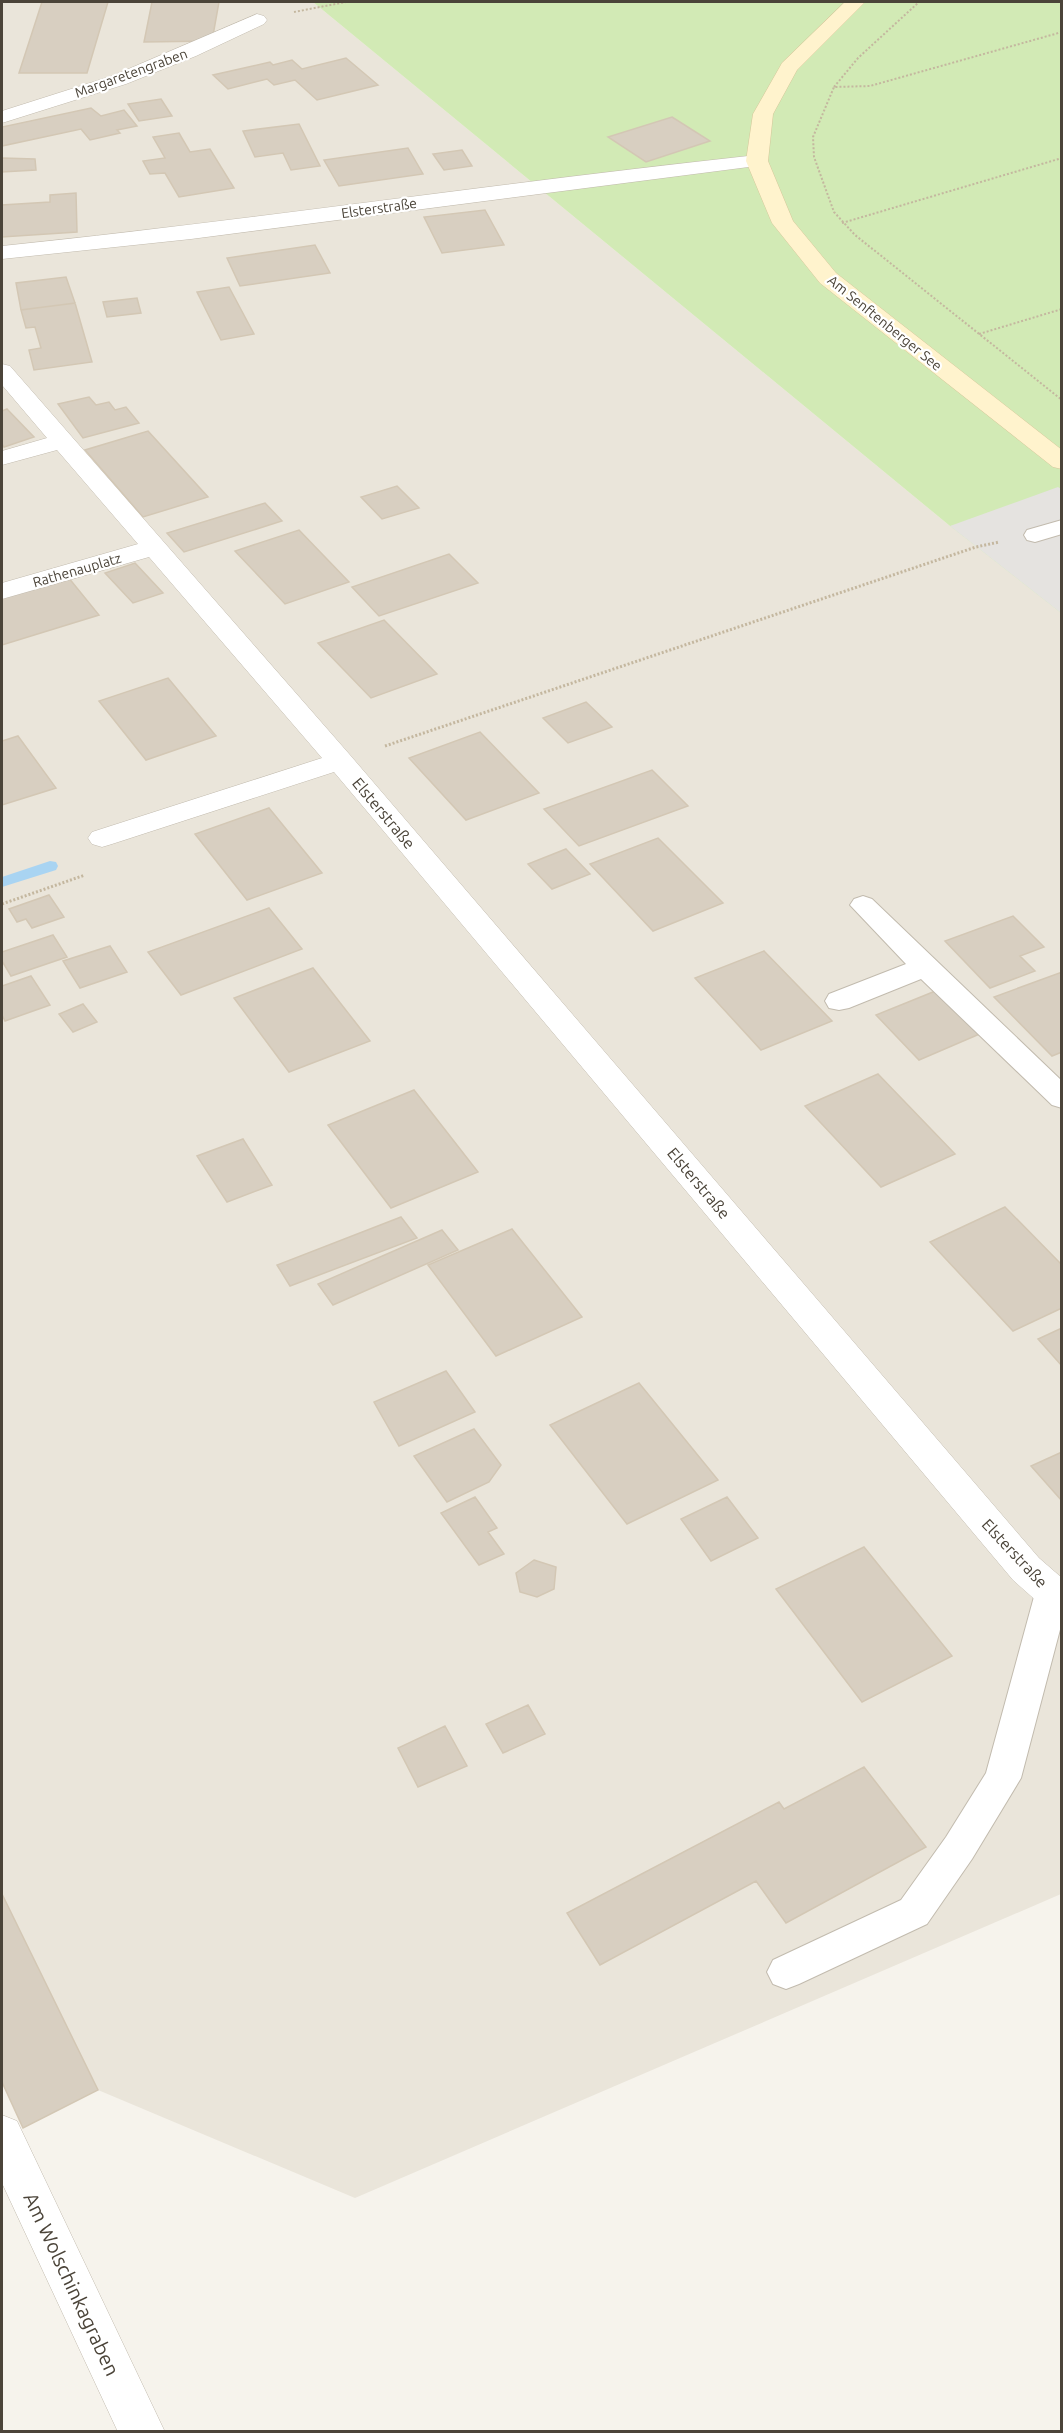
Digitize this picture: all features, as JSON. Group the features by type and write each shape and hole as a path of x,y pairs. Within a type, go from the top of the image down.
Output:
{"street":[{"path":"757,161 763,114 789,67 855,2"},
{"name":"Margaretengraben","path":"2,117 119,80 189,52 257,20"},
{"name":"Elsterstraße","path":"2,253 213,231 643,172 757,161"},
{"name":"Am Senftenberger See","path":"757,161 783,223 828,278 1062,462"},
{"name":"Elsterstraße","path":"2,371 153,548 340,761 1026,1569 1057,1597"},
{"path":"2,458 62,441"},
{"name":"Rathenauplatz","path":"2,591 153,548"},
{"name":"Elsterstraße","path":"102,838 340,761"},
{"name":"Am Wolschinkagraben","path":"2,2136 142,2432"}],"lane":[{"path":"1035,535 1062,527"},
{"path":"863,905 1062,1098"},
{"path":"839,1001 925,967"},
{"path":"786,1972 914,1912 959,1848 1003,1778 1057,1597"}],"path":[{"path":"257,20 346,2"},
{"path":"919,2 858,58 834,87 817,123 813,138 814,157 823,191 842,223 887,262 1062,400"},
{"path":"834,87 870,86 1062,32"},
{"path":"842,223 1062,158"},
{"path":"979,334 1062,309"},
{"path":"340,761 976,547 1035,535"},
{"path":"2,904 97,871 102,838"}],"shaded area":[{"path":"2,2 313,2 950,526 1061,613 1061,1894 355,2198 98,2090 2,1894"},
{"path":"1058,487 1061,489 1061,613 950,526"}],"green space":[{"path":"313,2 1061,2 1061,613 950,526"}],"building":[{"path":"42,2 108,2 87,73 19,73"},
{"path":"152,2 219,2 212,41 144,42"},
{"path":"346,58 378,85 317,100 295,80 274,85 267,79 228,89 213,75 270,62 273,65 292,60 302,69"},
{"path":"161,99 172,116 139,121 128,104"},
{"path":"91,108 101,116 124,110 137,126 117,130 120,133 90,140 81,129 2,146 2,127"},
{"path":"672,117 710,141 646,162 608,137"},
{"path":"299,124 320,166 291,170 283,153 255,157 243,131"},
{"path":"179,133 190,152 210,149 234,188 179,197 165,173 150,174 143,161 165,158 153,137"},
{"path":"408,148 423,174 339,186 324,160"},
{"path":"462,150 472,166 444,170 433,154"},
{"path":"2,158 35,159 36,170 2,172"},
{"path":"76,193 77,232 2,237 2,205 50,202 50,195"},
{"path":"485,210 504,245 442,253 424,217"},
{"path":"315,245 330,273 240,286 227,258"},
{"path":"66,277 75,303 21,310 16,283"},
{"path":"229,287 254,334 221,340 197,292"},
{"path":"137,298 141,313 107,317 103,302"},
{"path":"75,303 92,362 34,370 29,350 41,348 35,327 26,328 21,310"},
{"path":"89,397 96,405 109,402 115,410 126,407 139,423 83,438 58,404"},
{"path":"7,409 34,437 4,447 2,444 2,411"},
{"path":"148,431 208,497 143,517 85,450"},
{"path":"397,486 419,508 382,519 361,497"},
{"path":"265,503 282,521 184,552 167,533"},
{"path":"299,530 349,582 285,604 235,551"},
{"path":"449,554 478,583 379,616 352,587"},
{"path":"135,563 163,593 133,603 105,573"},
{"path":"68,577 99,615 2,645 2,597"},
{"path":"384,620 437,674 371,698 318,643"},
{"path":"168,678 216,736 146,760 99,701"},
{"path":"586,702 612,727 568,743 543,718"},
{"path":"480,732 539,793 466,820 409,758"},
{"path":"18,736 56,788 2,805 2,741"},
{"path":"652,770 688,806 579,846 544,809"},
{"path":"269,808 322,873 247,900 195,834"},
{"path":"658,838 723,903 653,931 590,864"},
{"path":"566,849 590,874 552,889 528,864"},
{"path":"49,895 64,917 32,928 26,919 17,922 9,909"},
{"path":"269,908 302,949 181,995 148,952"},
{"path":"1013,916 1044,947 1020,956 1035,971 990,988 945,941"},
{"path":"53,935 67,957 11,976 2,961 2,952"},
{"path":"110,946 127,972 80,988 63,961"},
{"path":"764,951 832,1021 761,1050 695,978"},
{"path":"313,968 370,1041 289,1072 234,998"},
{"path":"1062,972 1062,1052 1052,1056 994,997"},
{"path":"31,976 50,1005 5,1021 2,1015 2,986"},
{"path":"938,990 982,1033 919,1060 876,1015"},
{"path":"83,1004 97,1022 73,1032 59,1014"},
{"path":"878,1074 955,1154 881,1187 805,1106"},
{"path":"414,1090 478,1172 391,1208 328,1125"},
{"path":"243,1139 272,1185 227,1202 197,1156"},
{"path":"1005,1207 1062,1265 1062,1308 1013,1331 930,1242"},
{"path":"401,1217 417,1238 290,1286 277,1265"},
{"path":"512,1229 582,1317 496,1356 428,1265"},
{"path":"442,1230 458,1250 333,1305 318,1284"},
{"path":"1062,1328 1062,1366 1038,1339"},
{"path":"446,1371 475,1412 399,1446 374,1402"},
{"path":"639,1383 718,1480 627,1524 550,1425"},
{"path":"474,1429 501,1465 489,1482 447,1502 414,1456"},
{"path":"1062,1452 1062,1501 1031,1466"},
{"path":"475,1497 497,1528 488,1532 504,1554 479,1565 441,1513"},
{"path":"727,1497 758,1538 711,1561 681,1519"},
{"path":"864,1547 952,1656 862,1702 776,1589"},
{"path":"534,1560 556,1567 554,1589 537,1597 520,1592 516,1573"},
{"path":"528,1705 545,1734 503,1753 486,1724"},
{"path":"445,1726 467,1766 418,1787 398,1748"},
{"path":"864,1767 926,1847 786,1923 756,1881 600,1965 567,1913 779,1802 784,1809"},
{"path":"2,1894 98,2090 23,2128 2,2082"}],"waterway":[{"path":"2,882 50,866"}]}
